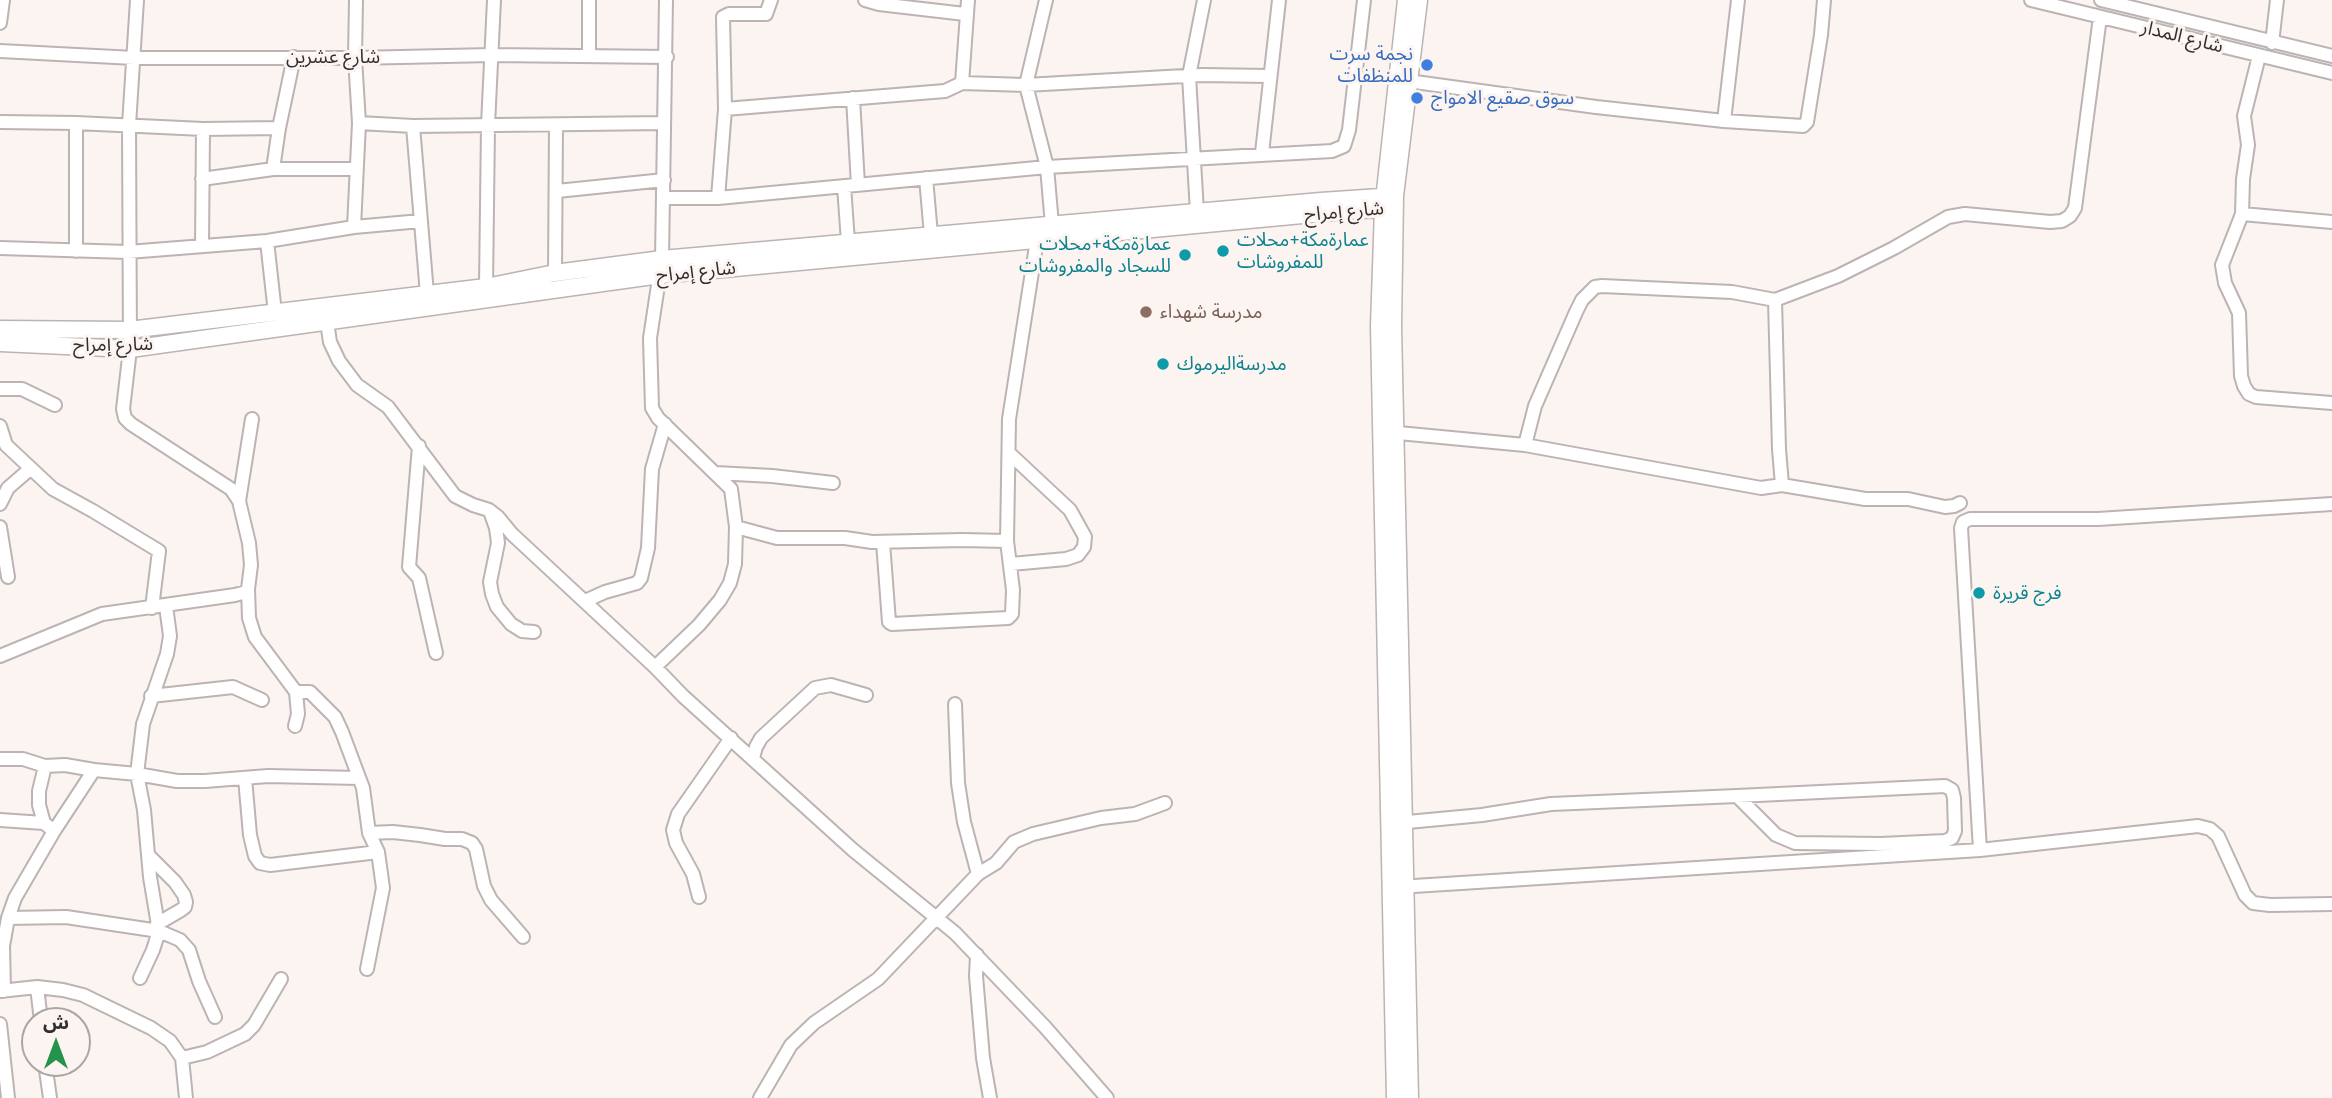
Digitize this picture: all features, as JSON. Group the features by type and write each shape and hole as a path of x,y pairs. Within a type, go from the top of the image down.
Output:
{"main road":[{"path":"1406,0 1379,326 1388,432 1398,887 1410,1098"},
{"path":"1389,202 1419,0"},
{"name":"شارع إمراح","path":"0,343 130,349 327,322 661,267 848,242 1197,212 1389,202"},
{"name":"شارع إمراح","path":"0,329 129,330 486,287 555,272 1037,240 1389,202"},
{"path":"1395,1098 1398,887"}],"street":[{"path":"0,23 4,0"},
{"path":"137,0 129,125 130,349 123,409 125,418 131,424 231,489 239,501"},
{"path":"354,228 359,123 355,58 356,0"},
{"path":"486,287 488,125 494,0"},
{"path":"589,0 589,55"},
{"path":"655,667 699,625 730,583 735,564 736,527 731,489 652,408 650,338 661,267 664,198 666,0"},
{"path":"718,198 725,109 723,17 729,13 766,14 771,0"},
{"path":"865,0 965,14"},
{"path":"962,83 968,0"},
{"path":"1046,0 1026,85 1047,167 1052,225"},
{"path":"1197,212 1189,76 1203,0"},
{"path":"1262,153 1279,0"},
{"path":"664,198 718,198 1047,167 1332,151 1344,146 1349,130 1364,0"},
{"path":"1724,121 1738,0"},
{"path":"1408,81 1583,105 1724,121 1803,126 1807,124 1824,0"},
{"name":"شارع المدار","path":"2031,0 2332,73"},
{"path":"2101,0 2332,57"},
{"path":"2272,43 2277,0"},
{"path":"1525,444 1535,406 1571,324 1582,300 1595,287 1732,292 1775,300 1838,275 1894,248 1948,217 1965,214 2050,222 2070,216 2075,208 2100,17"},
{"name":"شارع عشرين","path":"0,51 134,58 492,55 667,57"},
{"path":"2259,56 2244,116 2248,145 2242,214 2222,265 2225,283 2239,313 2240,368 2244,386 2249,394 2256,397 2332,403"},
{"path":"273,169 294,57"},
{"path":"725,109 945,91 962,83 1026,85 1189,76 1269,76"},
{"path":"853,98 859,185"},
{"path":"0,122 203,129 279,128"},
{"path":"76,123 76,251"},
{"path":"359,123 413,126 664,123"},
{"path":"555,272 556,125"},
{"path":"413,126 427,295"},
{"path":"202,246 203,129"},
{"path":"202,179 273,169 355,169"},
{"path":"926,178 931,236"},
{"path":"557,191 664,180"},
{"path":"844,186 848,242"},
{"path":"2242,214 2332,222"},
{"path":"0,248 128,252 267,242 354,228 421,221"},
{"path":"883,542 887,618 892,624 1008,618 1012,614 1011,564 1007,541 1008,437 1012,390 1037,240"},
{"path":"267,242 275,313"},
{"path":"1775,300 1782,485"},
{"path":"327,322 330,342 339,361 357,385 388,407 455,496 489,510 683,696 853,849 937,918 977,955 1107,1098"},
{"path":"0,389 22,388 55,405"},
{"path":"252,419 239,501 251,565 249,618 254,638 296,692 298,714 295,726"},
{"path":"585,601 637,583 641,578 648,548 652,469 665,424"},
{"path":"0,426 6,445 53,489 159,551 152,608"},
{"path":"1388,432 1525,444 1761,488 1782,485 1865,499 1908,499 1945,506 1960,503"},
{"path":"419,446 409,567 419,578 436,653"},
{"path":"1009,453 1070,510 1085,537 1084,547 1079,555 1066,559 1011,564"},
{"path":"0,504 8,488 30,469"},
{"path":"716,473 833,483"},
{"path":"1980,849 1963,522 1970,519 2098,519 2332,504"},
{"path":"489,510 498,542 490,582 492,594 497,607 511,624 522,631 534,632"},
{"path":"0,527 8,577"},
{"path":"736,527 777,538 845,538 883,542 1007,541"},
{"path":"0,656 102,614 166,606 246,592 248,589"},
{"path":"140,978 158,927 150,877 145,810 137,774 143,724 167,654 170,636 166,606"},
{"path":"160,676 176,693"},
{"path":"753,758 761,738 815,688 831,685 866,695"},
{"path":"151,696 233,687 262,700"},
{"path":"296,692 310,692 335,718 366,802 369,833 378,852 383,888 367,969"},
{"path":"955,704 958,783 964,822 978,874"},
{"path":"699,897 693,874 676,843 674,824 678,814 731,738"},
{"path":"0,759 23,759 45,766 65,765 177,781 268,776 359,778"},
{"path":"45,766 39,791 39,805 49,827"},
{"path":"94,770 49,827 15,898 3,946 2,991 37,987 63,990 83,995 152,1028 170,1041 181,1058 186,1098"},
{"path":"245,778 250,835 255,856 260,863 270,865 378,852"},
{"path":"1396,823 1482,816 1551,804 1945,786 1952,790 1954,798 1955,831 1952,838 1945,841 1881,844 1795,843 1776,835 1737,796"},
{"path":"760,1098 791,1045 814,1023 878,979 978,874 996,863 1014,842 1033,834 1101,818 1135,814 1166,803"},
{"path":"0,820 49,827"},
{"path":"1398,887 1980,849 2205,827 2218,836 2245,895 2253,902 2270,905 2332,904"},
{"path":"369,833 407,833 462,839 472,843 476,849 484,886 491,900 523,937"},
{"path":"149,856 175,882 186,902 185,906 158,927"},
{"path":"8,918 66,917 158,927 185,944 215,1017"},
{"path":"977,955 976,976 983,1058 990,1098"},
{"path":"181,1058 207,1052 246,1034 281,979"},
{"path":"37,987 39,1007"},
{"path":"0,1024 8,1098"},
{"path":"47,1077 50,1098"}],"place":[{"name":"نجمة سرت للمنظفات","path":"1427,65"},
{"name":"سوق صقيع الامواج","path":"1417,98"},
{"name":"عمارةمكة+محلات للمفروشات","path":"1223,251"},
{"name":"عمارةمكة+محلات للسجاد والمفروشات","path":"1185,255"},
{"name":"مدرسة شهداء","path":"1146,312"},
{"name":"مدرسةاليرموك","path":"1163,364"},
{"name":"فرج قريرة","path":"1979,593"}]}
